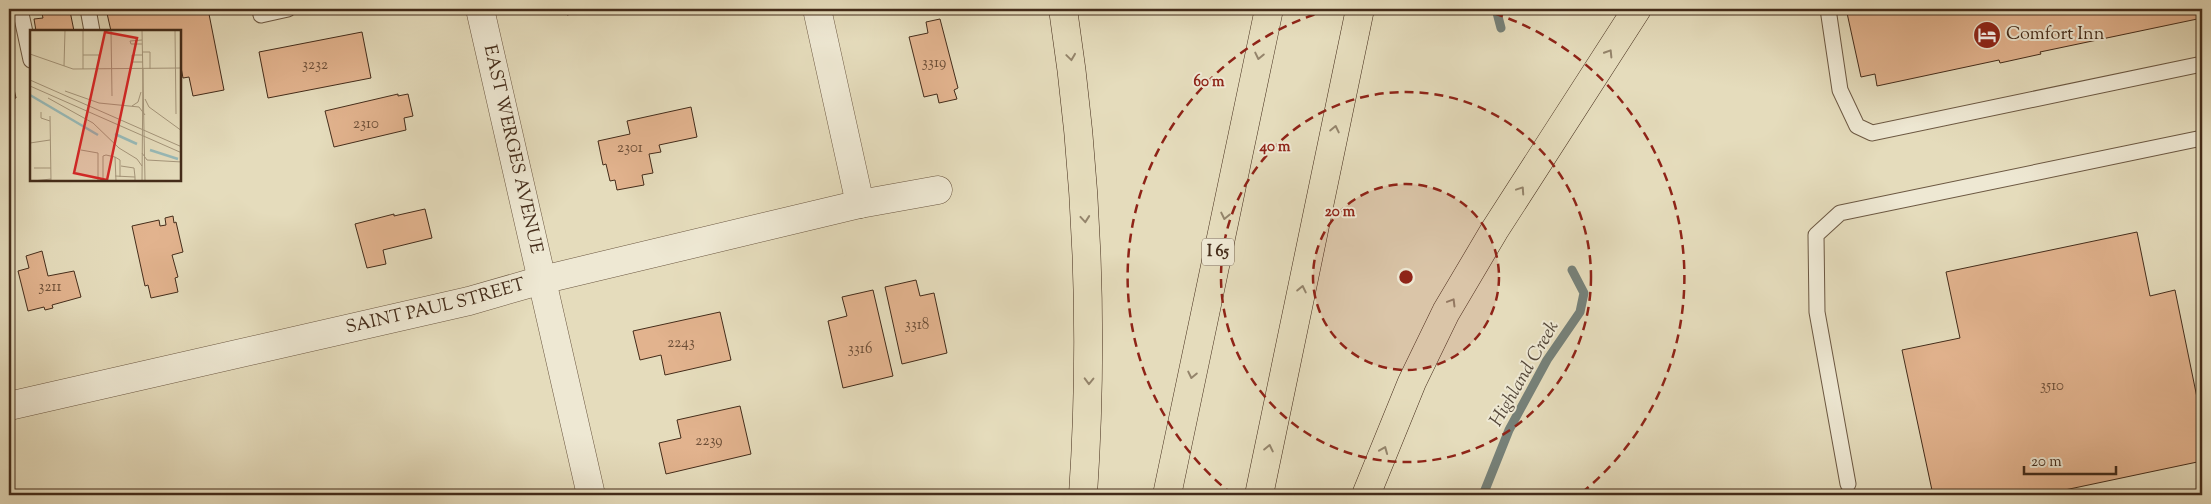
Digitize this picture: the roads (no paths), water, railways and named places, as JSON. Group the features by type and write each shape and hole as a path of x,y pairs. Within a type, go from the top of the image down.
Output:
{"highway":[{"path":"1063,9 1075,93 1087,242 1090,363 1083,495"},
{"name":"I 65","path":"1167,495 1269,9"},
{"path":"1259,495 1360,9"},
{"path":"1366,495 1412,382 1446,312 1494,231 1637,9"}],"street":[{"name":"EAST WERGES AVENUE","path":"480,9 591,495"},
{"path":"817,9 860,204"},
{"name":"SAINT PAUL STREET","path":"9,406 469,301 542,280 860,204 938,190"}],"lane":[{"path":"20,9 30,55"},
{"path":"88,9 92,30"},
{"path":"260,9 261,15 288,9"},
{"path":"1828,9 1840,90 1857,126 1872,133 2202,64"},
{"path":"1848,484 1817,312 1816,235 1840,213 2202,138"}],"waterway":[{"name":"Highland Creek","path":"1496,9 1501,28"},
{"name":"Highland Creek","path":"1483,495 1509,430 1547,360 1580,312 1584,293 1572,270"}],"place":[{"name":"Comfort Inn","path":"1987,35"}]}
